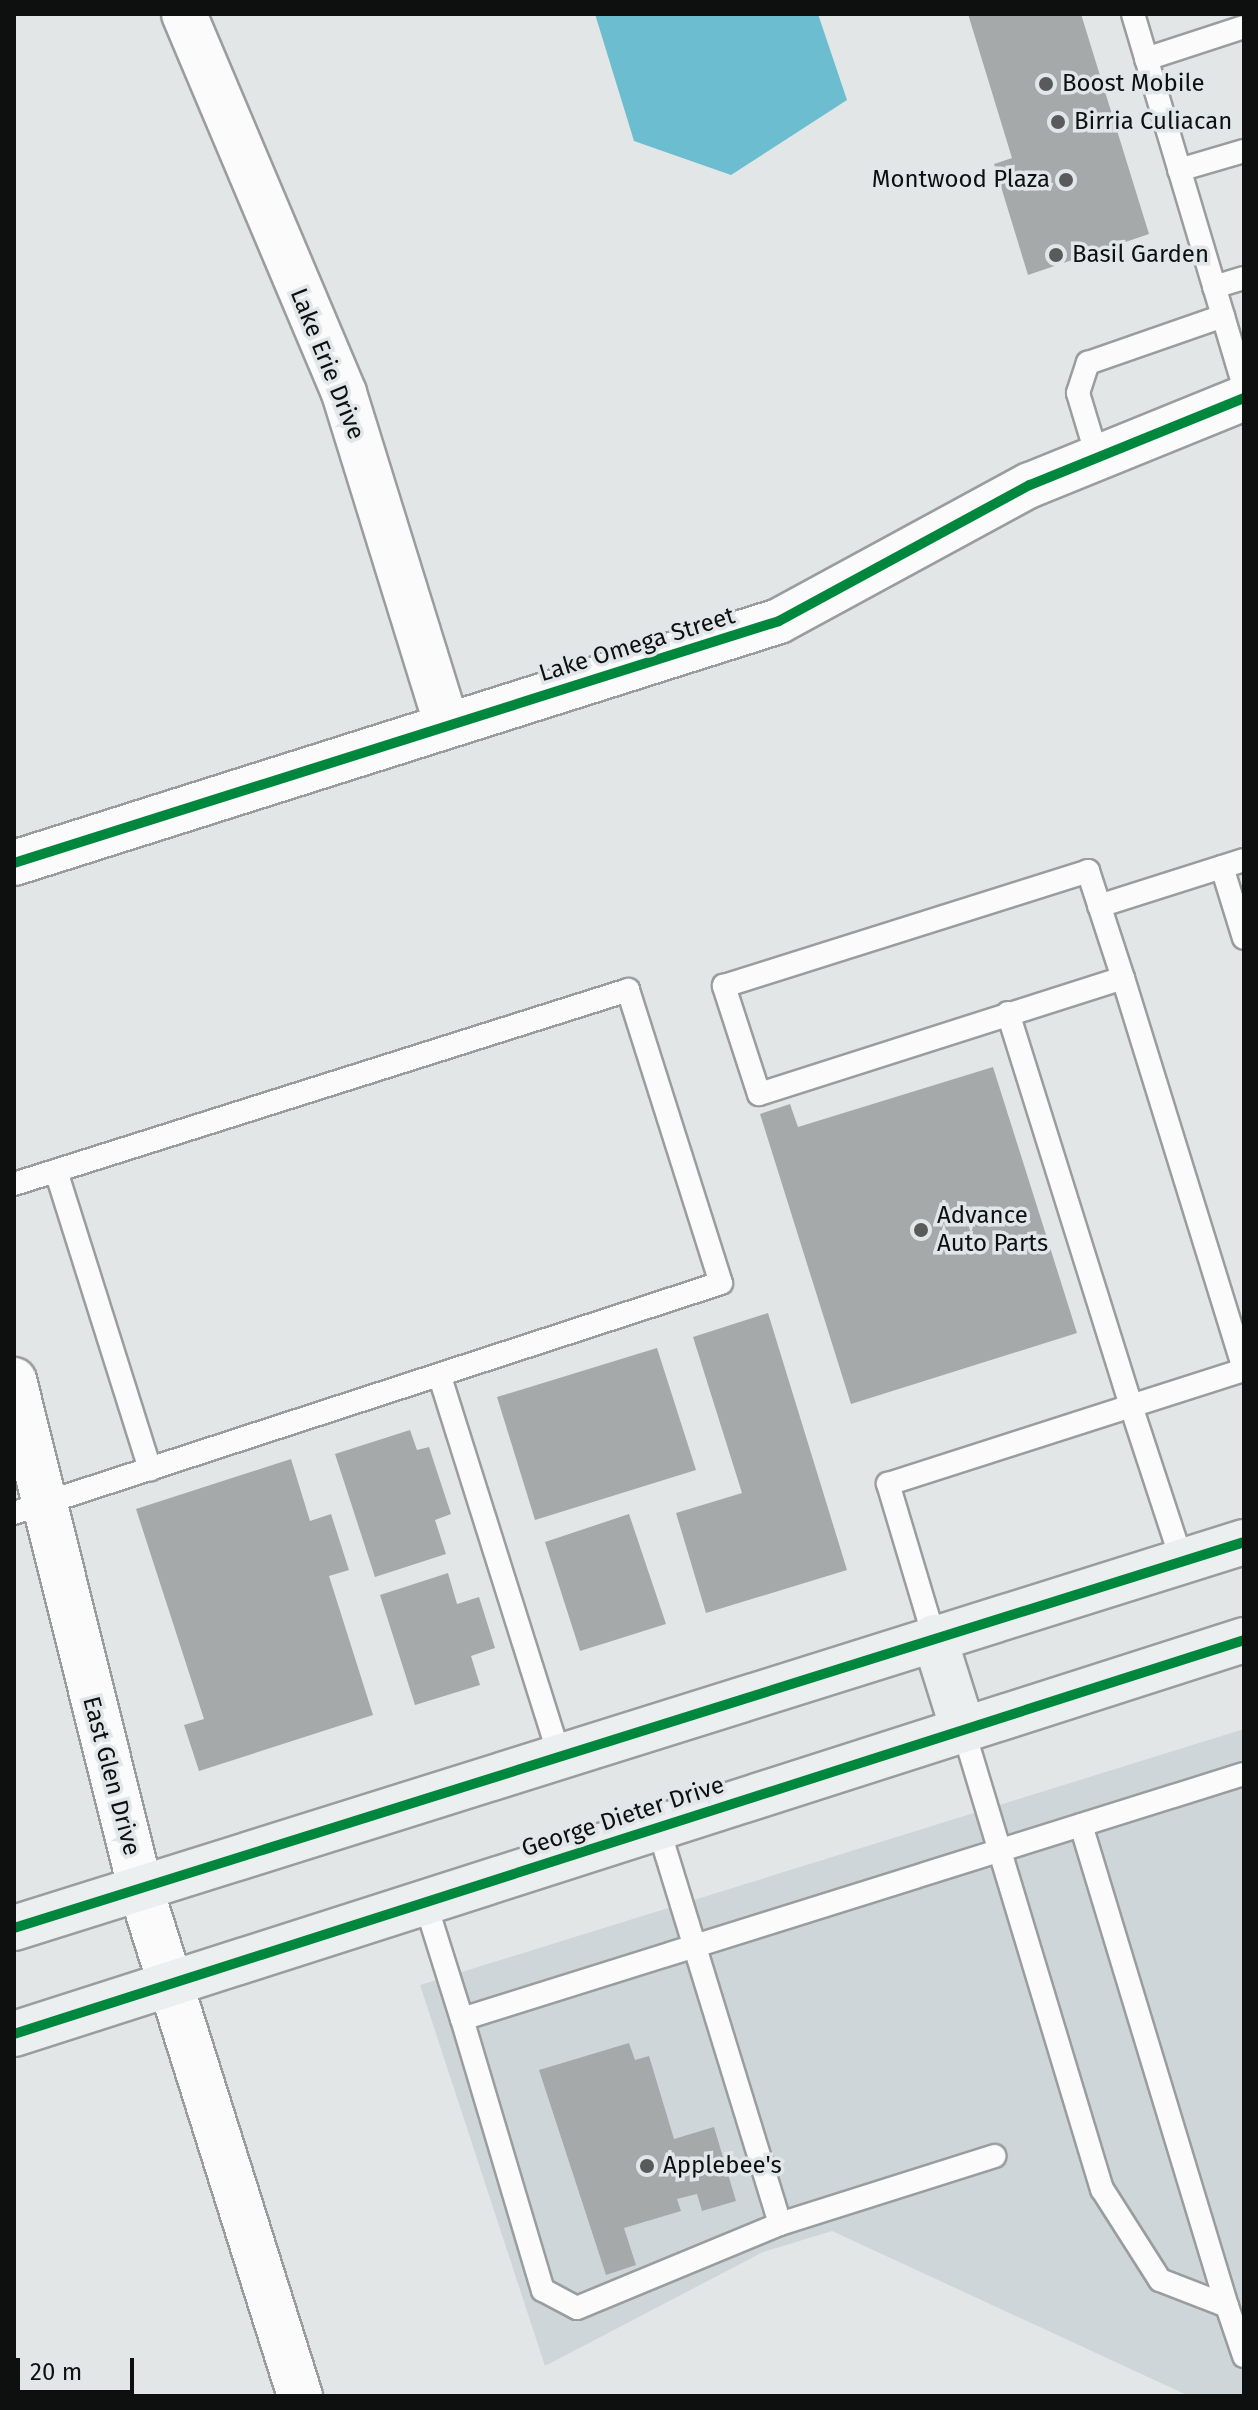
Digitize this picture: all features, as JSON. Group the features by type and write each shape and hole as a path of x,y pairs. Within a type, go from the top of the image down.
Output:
{"main road":[{"path":"14,1928 1244,1542"},
{"path":"934,1637 963,1729"},
{"name":"George Dieter Drive","path":"14,2034 1244,1640"}],"street":[{"name":"Lake Erie Drive","path":"184,14 344,393 446,723"},
{"name":"Lake Omega Street","path":"14,863 446,723 779,621 1097,456 1244,398"},
{"name":"East Glen Drive","path":"14,1380 28,1509 140,1887 300,2396"}],"lane":[{"path":"1133,14 1244,386"},
{"path":"1146,59 1244,27"},
{"path":"1179,170 1244,151"},
{"path":"1214,287 1244,278"},
{"path":"1097,456 1078,393 1088,363 1223,316"},
{"path":"1099,906 1233,864 1244,938"},
{"path":"934,1637 888,1484 1244,1369 1123,978 1088,871 724,986 759,1094 1123,978"},
{"path":"14,1184 628,990 721,1283 28,1509"},
{"path":"1008,1013 1182,1561"},
{"path":"56,1171 150,1470"},
{"path":"440,1377 559,1755"},
{"path":"963,1729 1102,2189 1160,2280 1227,2306"},
{"path":"462,2019 1244,1774"},
{"path":"1081,1825 1244,2356"},
{"path":"658,1827 780,2224"},
{"path":"425,1902 543,2290 577,2308 780,2224 994,2156"}],"shaded area":[{"path":"1244,1729 1244,2396 1189,2396 832,2231 763,2252 545,2366 420,1985"}],"water":[{"path":"595,14 818,14 847,100 731,175 634,141"}],"building":[{"name":"Montwood Plaza","path":"968,14 1081,14 1149,234 1028,275 994,164 1012,158"},
{"name":"Advance Auto Parts","path":"993,1067 1077,1333 851,1404 760,1114 790,1104 798,1127"},
{"path":"768,1313 847,1570 706,1613 676,1513 742,1493 693,1337"},
{"path":"657,1348 696,1470 535,1520 497,1397"},
{"path":"410,1430 417,1450 429,1447 451,1514 435,1520 446,1554 375,1577 335,1454"},
{"path":"291,1459 310,1521 331,1514 349,1570 329,1576 373,1715 199,1771 184,1725 204,1719 136,1509"},
{"path":"629,1514 666,1624 580,1651 545,1542"},
{"path":"448,1573 457,1604 479,1597 495,1648 471,1656 480,1685 415,1705 380,1595"},
{"name":"Applebee's","path":"629,2043 635,2060 649,2056 674,2139 714,2127 736,2201 702,2211 697,2194 677,2199 681,2211 624,2228 636,2265 606,2275 539,2070"}],"cycle path":[{"path":"14,863 779,621 1030,485 1244,398"},
{"path":"14,1928 1244,1542"},
{"path":"14,2034 1244,1640"}],"place":[{"name":"Boost Mobile","path":"1046,84"},
{"name":"Birria Culiacan","path":"1058,122"},
{"name":"Montwood Plaza","path":"1066,180"},
{"name":"Basil Garden","path":"1056,255"},
{"name":"Advance Auto Parts","path":"921,1230"},
{"name":"Applebee's","path":"647,2166"}]}
